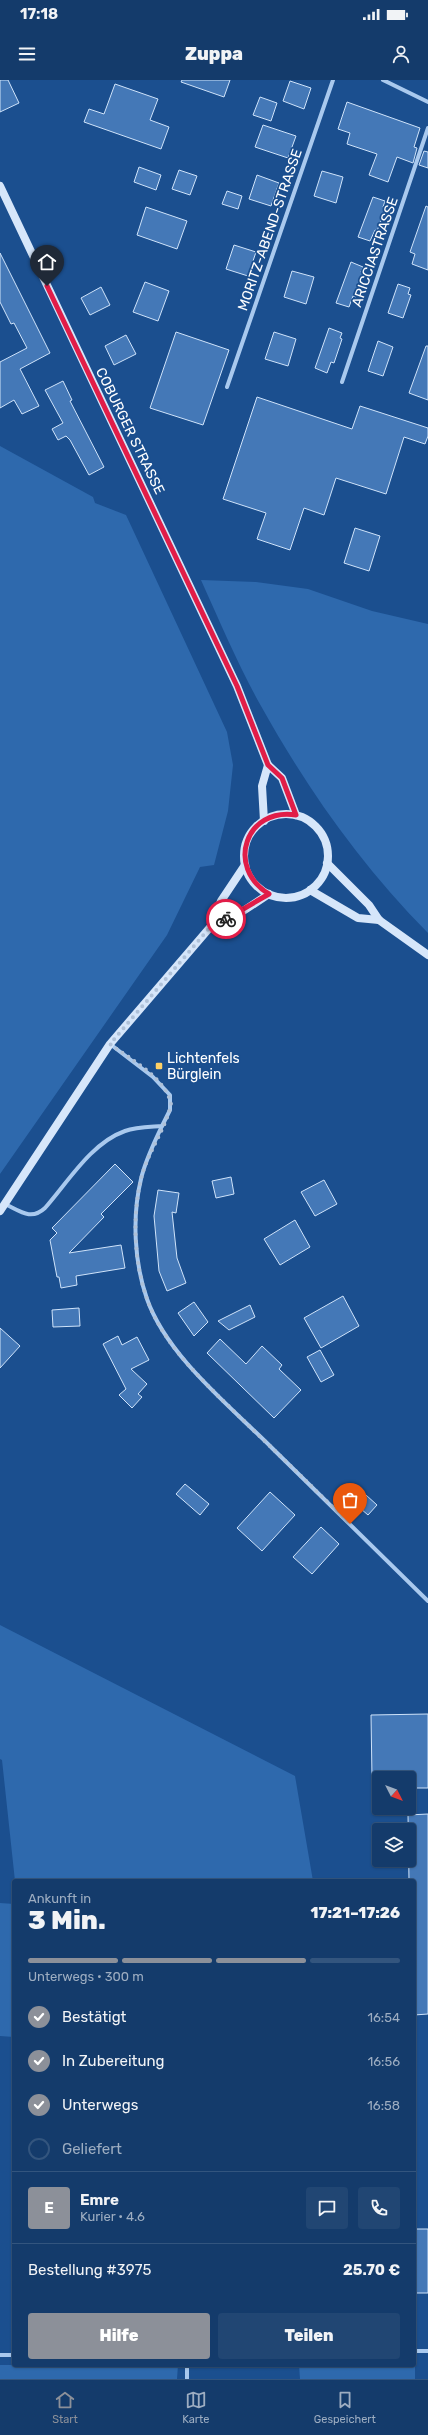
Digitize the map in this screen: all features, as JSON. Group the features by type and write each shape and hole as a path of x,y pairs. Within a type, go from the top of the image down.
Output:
{"street":[{"name":"MORITZ-ABEND-STRASSE","path":"228,388 333,80"},
{"path":"383,80 428,102"},
{"name":"ARICCIASTRASSE","path":"342,382 428,128"},
{"name":"COBURGER STRASSE","path":"0,186 237,686 268,765"},
{"path":"264,821 262,786 268,765 282,778 300,816"},
{"path":"280,814 300,816 313,824 323,836 328,852 327,863 322,878 310,890 288,897 269,894 254,882 246,865 246,844 251,834 264,821 280,814"},
{"path":"327,863 369,905 379,920 428,954"},
{"path":"162,1126 126,1130 112,1136 90,1155 46,1208 37,1214 29,1216 3,1207 110,1044 212,925 221,901 246,865"},
{"path":"310,890 358,918 379,920"},
{"path":"212,925 236,915 269,894"},
{"path":"110,1044 153,1077 170,1095 170,1110 140,1179 136,1231 138,1266 147,1299 161,1327 177,1351 226,1403 428,1600"},
{"path":"416,2351 428,2351"},
{"path":"0,2355 12,2355"},
{"path":"187,2367 187,2379"}],"shaded area":[{"path":"0,446 93,497 95,503 126,515 227,732 233,765 228,811 214,865 200,867 167,935 0,1174"},
{"path":"201,580 256,582 308,589 372,611 428,624 428,933 403,907 358,853 297,767 253,691"},
{"path":"0,1625 295,1776 313,1879 15,1879 2,1760 0,1759"},
{"path":"0,1903 12,1904 12,2037 0,2036"},
{"path":"0,2365 12,2365 12,2367 178,2367 177,2379 0,2379"},
{"path":"299,2367 415,2367 415,2379 300,2379"}],"building":[{"path":"0,80 8,80 19,103 0,112"},
{"path":"182,80 230,80 224,97 181,82"},
{"path":"290,81 311,88 304,109 283,101"},
{"path":"115,84 158,99 150,120 169,127 161,149 84,122 89,109 104,114"},
{"path":"260,97 277,103 271,121 253,115"},
{"path":"347,102 420,128 414,147 417,148 413,163 397,157 388,182 369,175 377,154 347,144 350,133 338,129"},
{"path":"263,125 296,136 288,158 255,147"},
{"path":"424,151 428,152 428,168 419,165"},
{"path":"139,167 161,175 156,190 134,182"},
{"path":"179,170 197,176 190,195 172,189"},
{"path":"322,171 343,177 336,203 314,196"},
{"path":"257,175 279,183 271,206 249,199"},
{"path":"227,191 242,196 238,209 222,204"},
{"path":"373,197 385,201 383,207 386,208 377,231 375,230 370,241 358,237"},
{"path":"426,206 428,207 428,270 412,264 415,254 410,252"},
{"path":"146,207 187,221 177,249 137,235"},
{"path":"234,245 256,252 248,276 226,269"},
{"path":"0,253 50,353 20,369 39,406 22,414 14,400 0,408 0,362 27,348 14,323 11,324 0,302"},
{"path":"351,262 363,267 361,272 364,273 356,297 353,296 349,307 336,303"},
{"path":"292,271 314,277 306,304 284,297"},
{"path":"145,282 169,291 158,321 133,312"},
{"path":"398,284 410,288 408,294 411,295 403,318 388,313"},
{"path":"101,287 110,305 90,315 81,298"},
{"path":"329,328 342,333 340,338 342,339 334,363 331,362 327,373 315,368"},
{"path":"176,332 229,350 203,425 150,408"},
{"path":"274,332 296,339 288,366 265,359"},
{"path":"126,335 136,354 114,365 105,346"},
{"path":"378,341 393,347 383,376 368,371"},
{"path":"426,346 428,346 428,400 409,393"},
{"path":"63,381 72,400 70,401 104,467 89,475 70,440 66,436 58,440 52,429 63,423 45,390"},
{"path":"257,397 352,429 360,406 428,428 428,436 425,444 404,437 386,494 336,478 324,515 304,508 290,550 257,539 266,513 223,499"},
{"path":"355,528 380,536 369,571 344,563"},
{"path":"115,1164 133,1182 101,1214 104,1217 69,1253 121,1245 125,1268 76,1276 77,1285 61,1288 59,1277 57,1277 50,1240 57,1233 52,1228"},
{"path":"231,1177 234,1194 216,1198 212,1181"},
{"path":"324,1180 337,1204 315,1216 301,1192"},
{"path":"158,1190 179,1193 176,1213 172,1212 177,1258 186,1283 167,1291 159,1271 154,1216"},
{"path":"295,1220 310,1247 280,1265 264,1239"},
{"path":"343,1296 359,1326 321,1348 304,1318"},
{"path":"194,1302 208,1322 194,1336 178,1313"},
{"path":"250,1305 255,1317 229,1330 218,1321"},
{"path":"79,1308 80,1326 53,1327 52,1310"},
{"path":"0,1328 20,1346 0,1368"},
{"path":"118,1336 122,1345 137,1337 149,1360 131,1369 147,1384 138,1394 142,1397 132,1408 119,1395 126,1389 103,1344"},
{"path":"220,1339 246,1364 262,1346 282,1365 279,1369 301,1390 274,1418 207,1353"},
{"path":"320,1350 334,1375 321,1382 307,1357"},
{"path":"185,1484 209,1504 200,1515 176,1494"},
{"path":"355,1485 377,1505 368,1515 346,1496"},
{"path":"270,1492 295,1515 262,1551 237,1528"},
{"path":"321,1527 339,1544 312,1574 293,1557"},
{"path":"428,1714 428,1788 416,1788 416,1771 372,1771 372,1778 371,1715"},
{"path":"428,1814 428,2014 416,2015 416,1879 409,1879 409,1867 416,1867 416,1823 408,1823 408,1815"},
{"path":"416,2229 428,2229 428,2293 416,2293"}],"way so far":[{"path":"226,919 212,925 110,1044 153,1077 170,1095 170,1110 148,1156 140,1179 136,1231 138,1266 147,1299 161,1327 177,1351 226,1403 350,1524"}],"place":[{"name":"Lichtenfels Bürglein","path":"159,1066"}],"route":[{"path":"47,286 237,686 268,765 282,778 296,815 280,814 272,816 256,826 246,844 244,854 246,865 254,882 269,894 236,915 226,919"}]}
